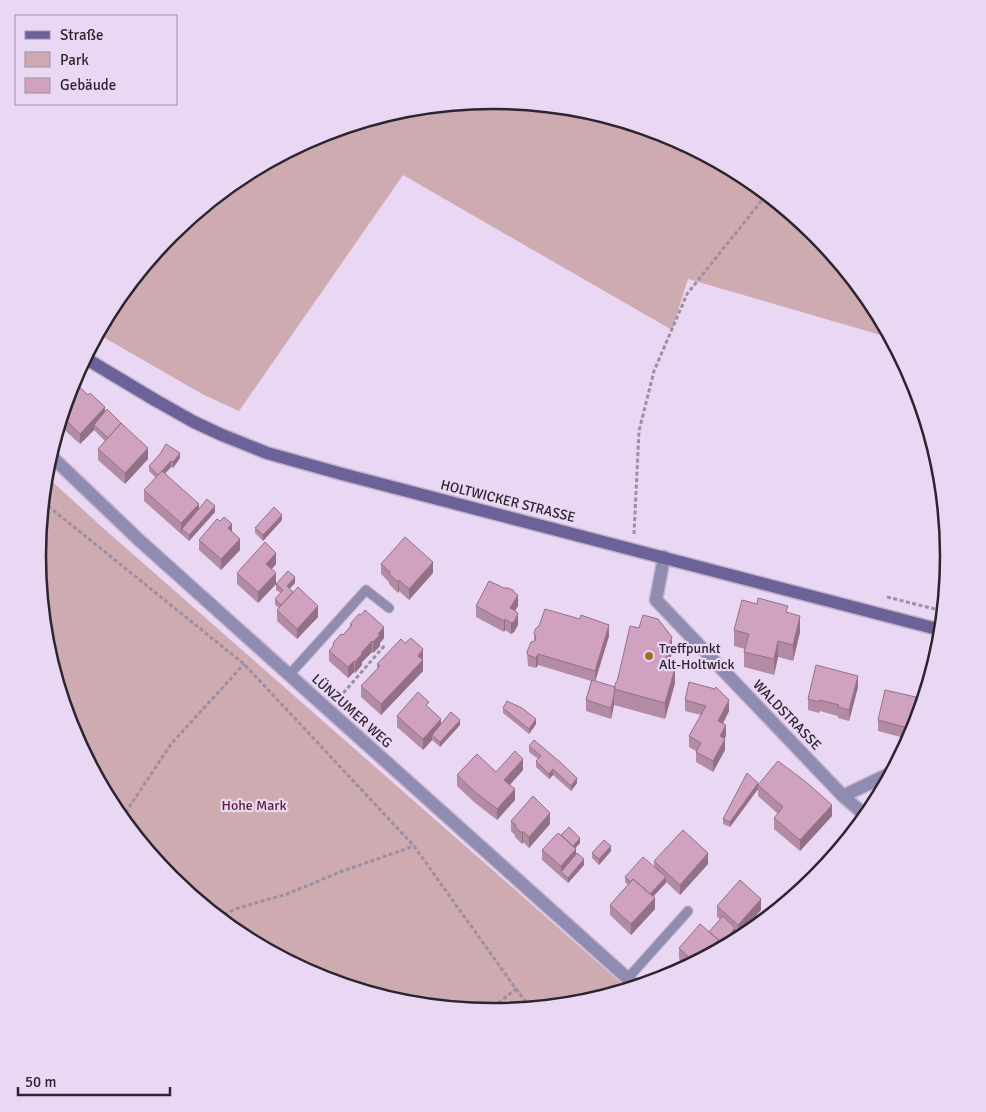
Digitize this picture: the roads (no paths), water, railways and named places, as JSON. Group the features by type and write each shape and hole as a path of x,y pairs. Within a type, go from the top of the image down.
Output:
{"street":[{"name":"HOLTWICKER STRASSE","path":"91,361 194,422 268,454 934,628"},
{"name":"LÜNZUMER WEG","path":"57,461 139,540 631,981"},
{"name":"WALDSTRASSE","path":"664,557 656,600 843,796 860,810"},
{"path":"843,796 881,778"}],"lane":[{"path":"289,675 366,590 389,608"},
{"path":"633,980 688,911"}],"place":[{"name":"Treffpunkt Alt-Holtwick","path":"649,656"}],"park label":[{"name":"Hohe Mark","path":"254,805"}]}
